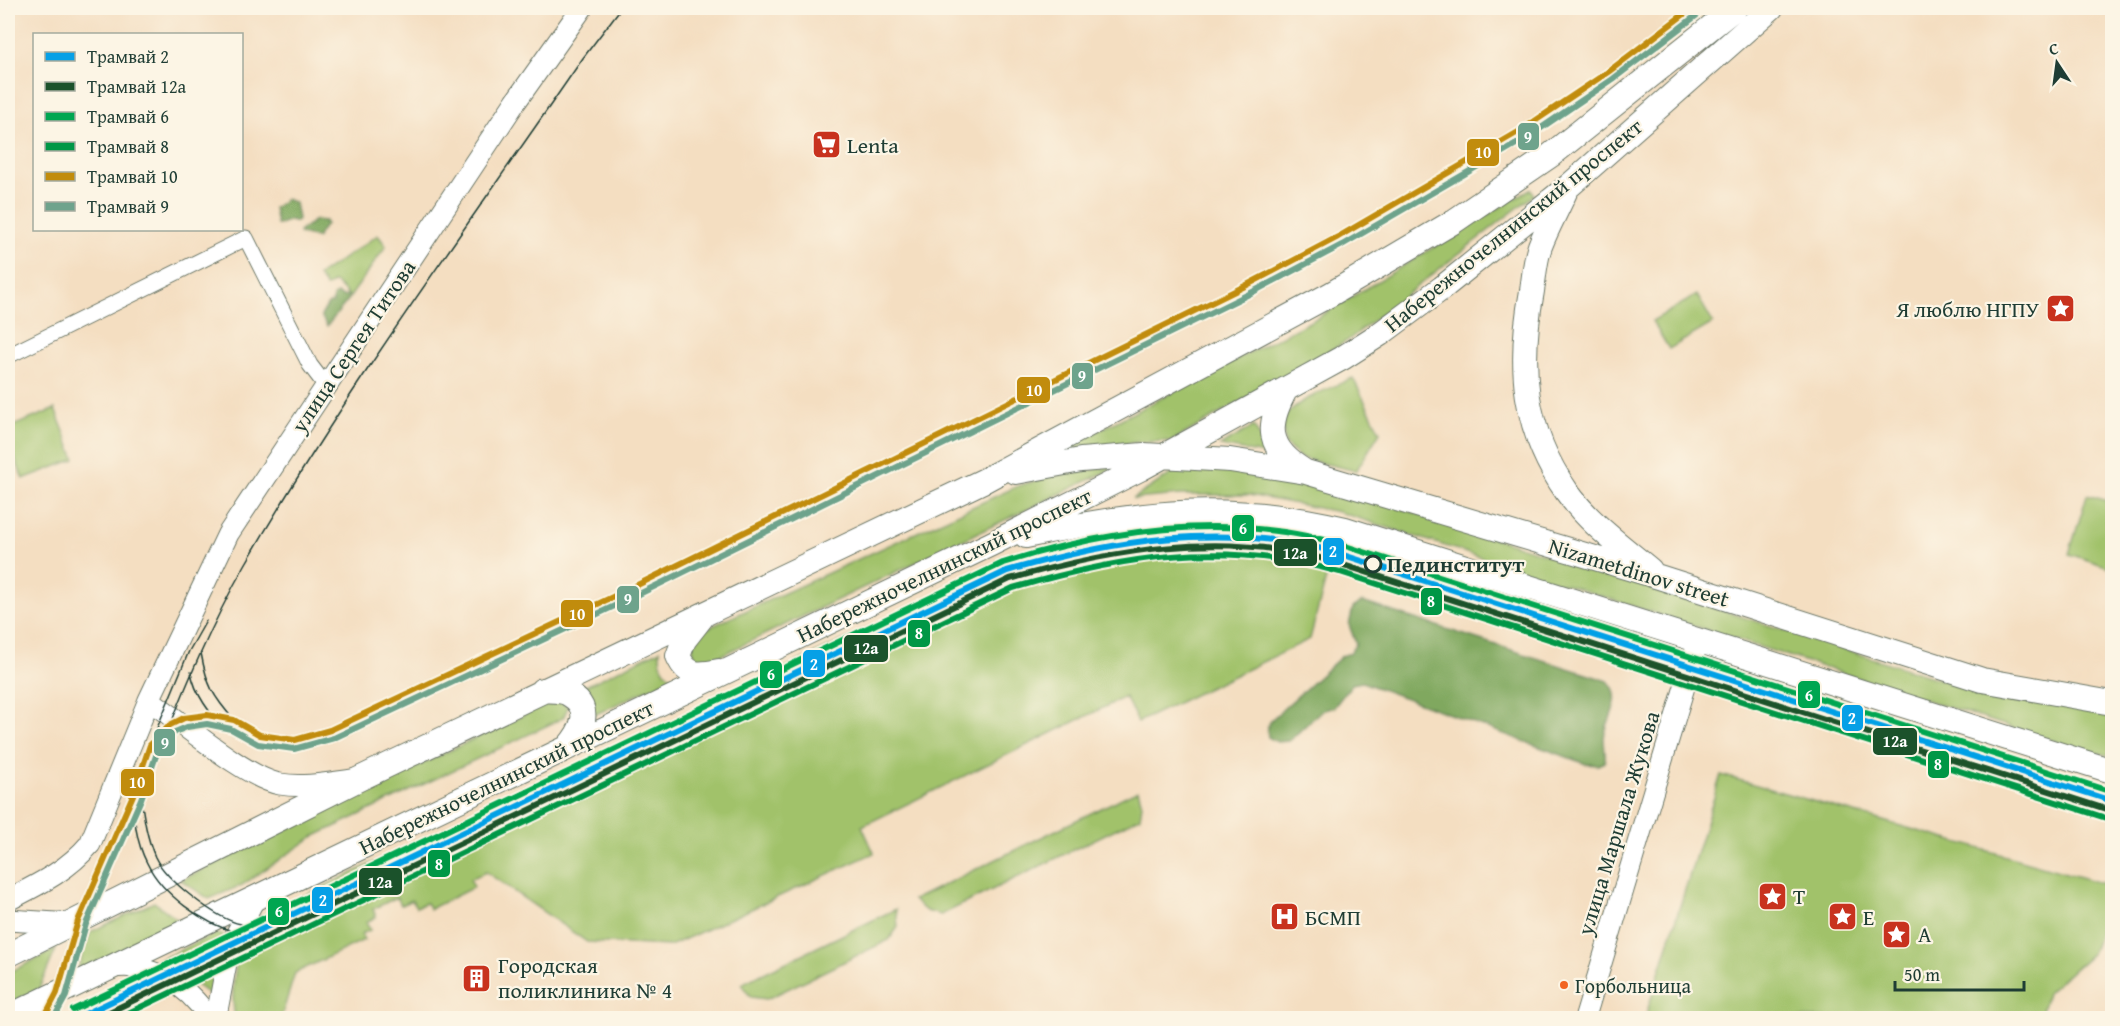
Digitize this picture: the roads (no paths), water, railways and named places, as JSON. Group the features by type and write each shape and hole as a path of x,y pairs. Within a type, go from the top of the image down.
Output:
{"main road":[{"name":"улица Сергея Титова","path":"8,900 59,874 74,862 90,844 149,699 228,534 516,101 582,8"},
{"name":"Набережночелнинский проспект","path":"8,955 72,924 157,878 542,690 985,480 1330,294 1453,222 1551,155 1736,8"},
{"name":"Набережночелнинский проспект","path":"8,1017 991,544 1164,456 1286,389 1380,334 1442,288 1569,186 1771,8"},
{"path":"1569,186 1540,247 1524,334 1527,396 1536,431 1551,465 1568,493 1597,525 1659,577"},
{"path":"1286,389 1275,409 1272,425 1274,440 1287,461 1306,472"},
{"name":"Nizametdinov street","path":"985,480 1031,468 1081,460 1164,456 1230,460 1306,472 1659,577 1982,680 2112,703"},
{"path":"991,544 1102,519 1181,511 1297,518 1345,529 2112,771"},
{"path":"705,613 684,640 678,656 684,668 696,675 728,670"},
{"path":"542,690 569,693 580,703 584,714 581,731 568,747"},
{"path":"149,699 233,761 277,784 300,786 359,779"},
{"path":"8,920 72,924"}],"street":[{"path":"8,356 246,238 310,365 326,386"},
{"name":"улица Маршала Жукова","path":"1585,1018 1698,642"},
{"path":"216,1018 230,945 256,897"},
{"path":"108,968 122,966 150,971 175,983 185,989 209,1018"}],"tram line":[{"path":"160,751 221,610 284,500 409,308 583,58 621,8"},
{"name":"10","path":"44,1018 57,993 78,921 133,795 150,745 170,725 184,718 207,715 234,720 260,735 295,740 330,730 619,594 1245,286 1338,237 1520,131 1608,72 1692,8"},
{"name":"9","path":"54,1018 66,996 86,924 141,799 158,750 175,732 187,727 207,724 231,729 258,744 294,749 334,738 623,602 1249,294 1342,245 1525,139 1613,79 1697,15"},
{"name":"6","path":"73,1010 1003,563 1084,541 1167,529 1250,528 1292,533 1333,542 2112,792"},
{"name":"2","path":"77,1018 1007,571 1128,543 1208,536 1290,542 1331,551 2112,801"},
{"name":"12а","path":"97,1018 1010,579 1089,559 1168,547 1208,545 1248,547 1288,551 1328,560 2109,810"},
{"name":"8","path":"118,1018 1013,588 1096,567 1136,560 1215,554 1256,556 1340,572 2106,818"},
{"path":"150,745 189,651 206,621"},
{"path":"201,653 212,690 234,720"},
{"path":"191,672 200,696 225,730"},
{"path":"133,795 136,830 143,855 154,875 173,896 197,915 223,928 247,934 282,932"},
{"path":"141,798 148,836 155,857 180,887 206,907 231,921 251,925 278,922"}],"place":[{"name":"Lenta","path":"826,145"},
{"name":"Я люблю НГПУ","path":"2060,309"},
{"name":"Пединститут","path":"1373,564"},
{"name":"Т","path":"1772,896"},
{"name":"БСМП","path":"1284,917"},
{"name":"Е","path":"1842,917"},
{"name":"А","path":"1897,934"},
{"name":"Городская поликлиника № 4","path":"477,978"},
{"name":"Горбольница","path":"1564,985"}]}
